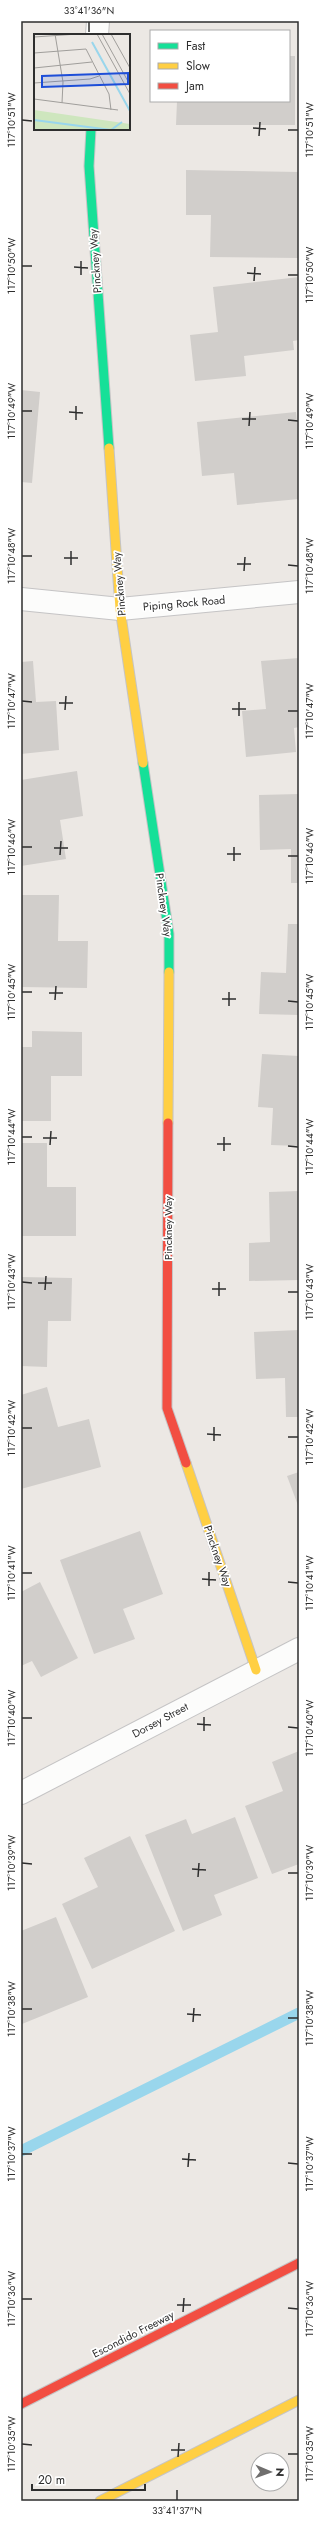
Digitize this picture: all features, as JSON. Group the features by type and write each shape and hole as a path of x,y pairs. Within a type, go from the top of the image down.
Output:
{"main road":[{"name":"Pinckney Way","path":"91,130 89,166 120,609 169,934 167,1408 256,1670"},
{"name":"Escondido Freeway","path":"21,2404 299,2263"},
{"path":"100,2501 299,2400"}],"street":[{"path":"97,34 98,21"},
{"name":"Piping Rock Road","path":"21,599 120,609 299,592"},
{"name":"Dorsey Street","path":"21,1793 299,1649"}],"building":[{"path":"290,56 295,56 295,125 176,125 177,102 290,102"},
{"path":"186,170 299,172 298,258 210,257 211,215 186,215"},
{"path":"299,277 299,340 293,341 294,350 244,356 246,376 195,381 190,335 218,332 213,287"},
{"path":"21,390 40,392 32,483 21,482"},
{"path":"296,412 299,447 299,499 237,505 234,473 202,476 197,422"},
{"path":"299,658 299,727 294,728 296,752 246,757 242,711 266,709 261,661"},
{"path":"33,661 36,702 56,701 59,750 21,754 21,662"},
{"path":"77,771 83,816 60,820 66,859 21,866 21,780"},
{"path":"299,794 299,883 291,883 291,849 260,850 259,795"},
{"path":"21,895 59,895 58,941 88,941 87,988 21,987"},
{"path":"288,924 299,924 299,1015 259,1014 261,972 286,973"},
{"path":"32,1031 82,1032 82,1076 51,1076 51,1121 21,1121 21,1047 32,1047"},
{"path":"262,1054 299,1056 299,1146 271,1145 273,1108 258,1107"},
{"path":"21,1143 47,1143 47,1187 76,1187 76,1236 21,1236"},
{"path":"299,1191 299,1280 249,1281 249,1243 270,1242 269,1192"},
{"path":"21,1277 72,1278 71,1321 48,1321 47,1367 21,1366"},
{"path":"299,1330 299,1417 286,1417 285,1378 256,1379 254,1332"},
{"path":"47,1387 58,1427 89,1419 101,1467 21,1489 21,1395"},
{"path":"299,1472 299,1508 287,1476"},
{"path":"140,1531 163,1594 123,1609 135,1639 94,1654 60,1560"},
{"path":"40,1582 78,1658 41,1677 32,1661 21,1666 21,1592"},
{"path":"299,1751 299,1864 272,1874 245,1806 283,1791 272,1762"},
{"path":"235,1817 258,1878 214,1895 222,1915 183,1931 145,1835 186,1819 192,1834"},
{"path":"130,1836 175,1931 92,1969 62,1904 98,1887 84,1858"},
{"path":"56,1917 88,1997 22,2024 21,1931"}],"waterway":[{"path":"21,2151 299,2013"}],"traffic: fast":[{"path":"91,130 89,166 109,448"},
{"path":"143,763 169,934 169,972"}],"traffic: slow":[{"path":"109,448 120,609 143,763"},
{"path":"168,1123 169,972"},
{"path":"186,1463 256,1670"},
{"path":"100,2501 299,2400"}],"traffic: jam":[{"path":"168,1123 167,1408 186,1463"},
{"path":"21,2404 299,2263"}]}
